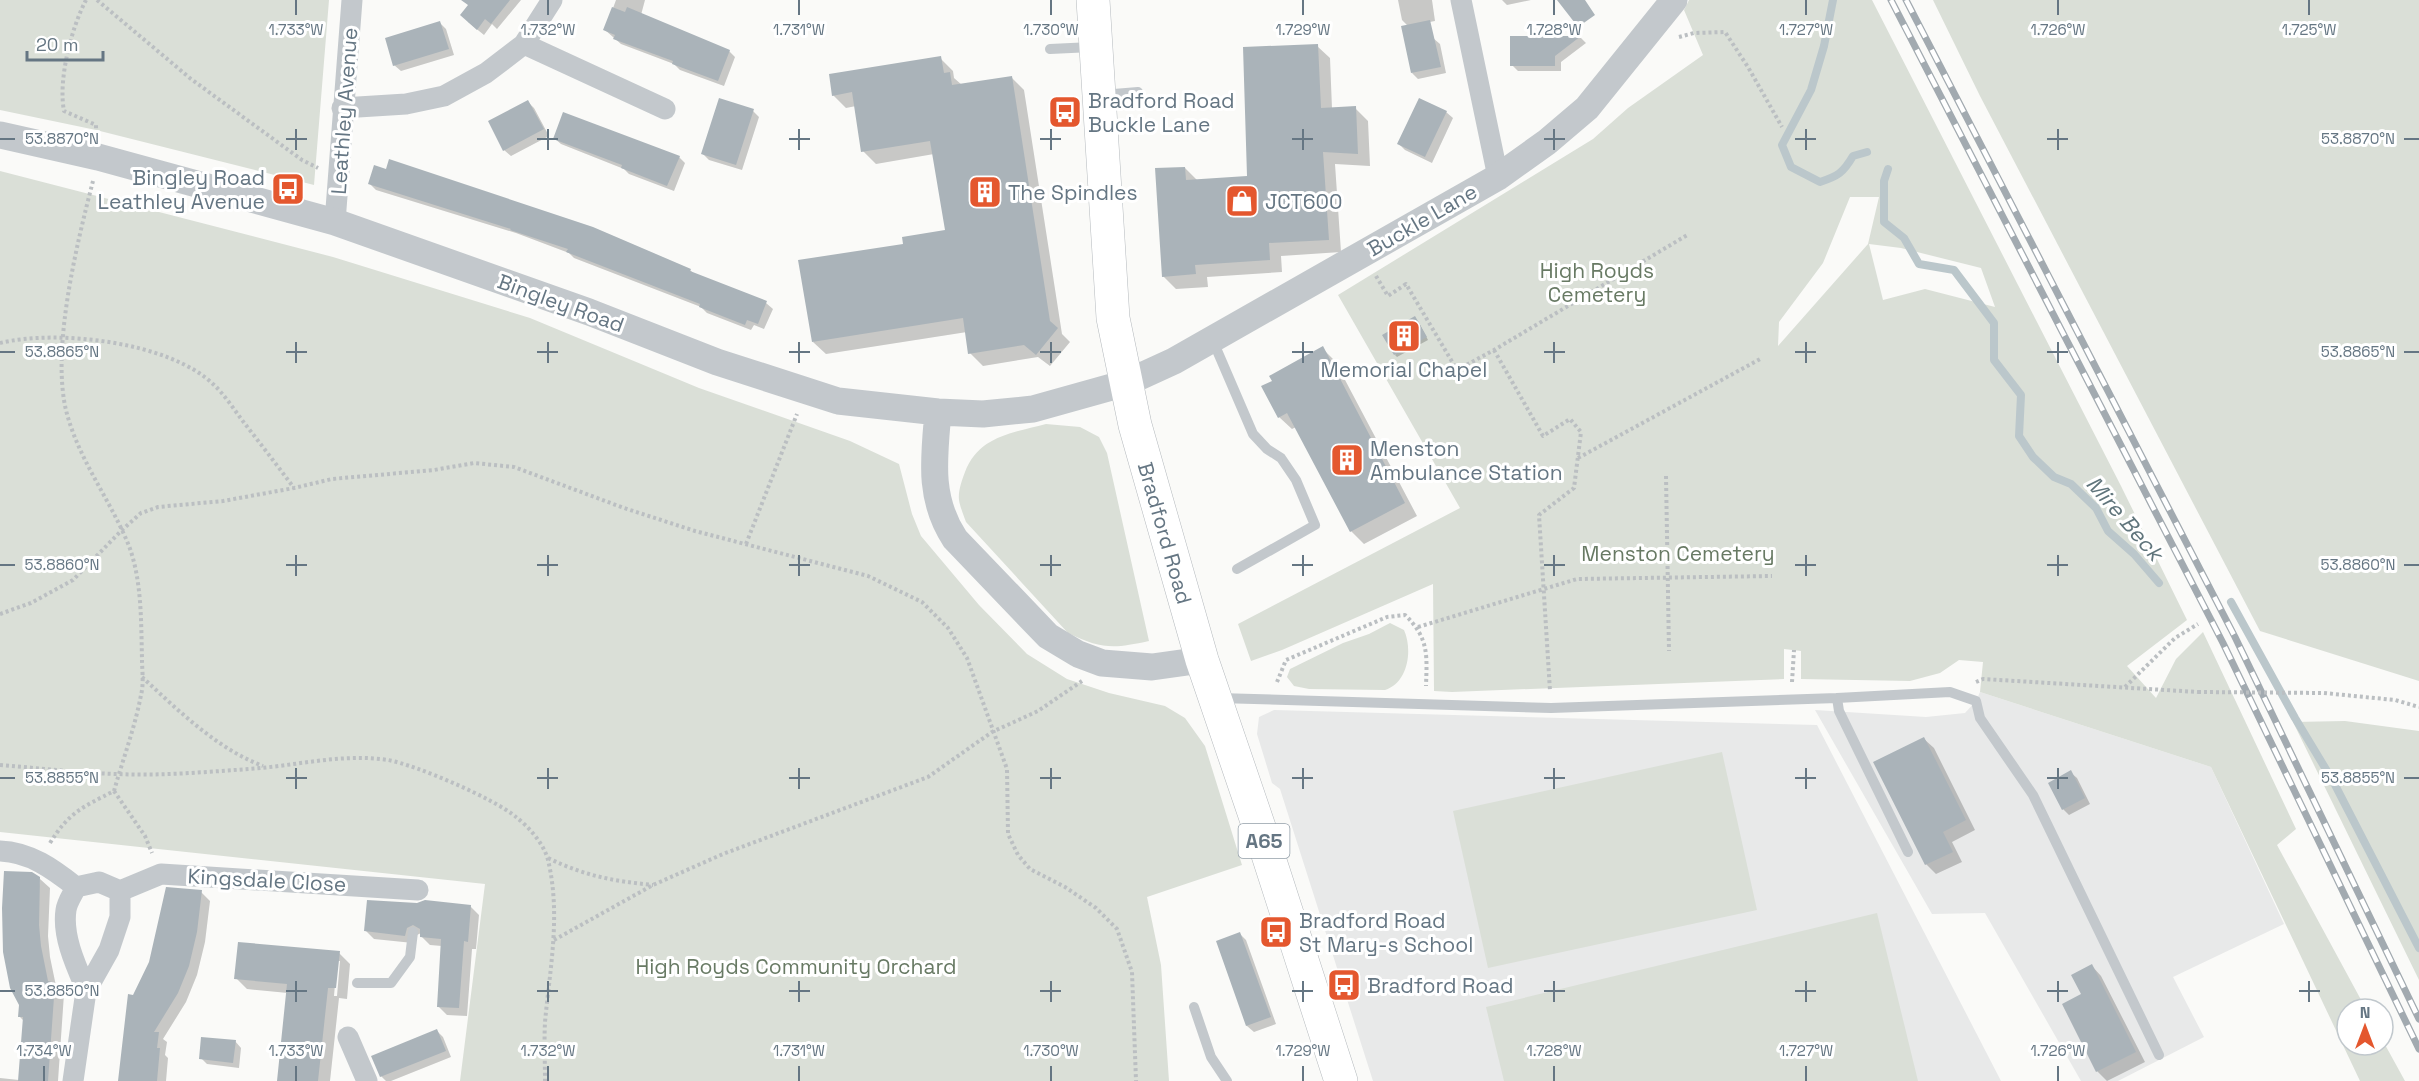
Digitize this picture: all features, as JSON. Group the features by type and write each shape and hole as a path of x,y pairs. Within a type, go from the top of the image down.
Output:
{"main road":[{"name":"Bradford Road","path":"1093,0 1113,318 1126,383 1143,453 1203,660 1341,1081"}],"street":[{"name":"Leathley Avenue","path":"335,222 352,0"},
{"path":"342,108 406,104 444,96 486,74 524,44 552,0"},
{"path":"1461,0 1498,177"},
{"name":"Buckle Lane","path":"1126,383 1213,341 1498,177 1587,108 1674,0"},
{"path":"524,44 665,109"},
{"name":"Bingley Road","path":"0,135 98,157 335,222 589,312 717,362 838,401 938,412 982,414 1033,409 1126,383"},
{"path":"938,412 935,474 938,502 943,520 955,539 1048,636 1078,654 1102,663 1152,667 1203,660"},
{"path":"0,851 16,852 51,867 76,887"},
{"name":"Kingsdale Close","path":"120,891 161,874 418,897"},
{"path":"73,1081 86,989 109,950 120,917 120,891 99,882 76,887"},
{"path":"76,887 66,909 67,934 76,966 86,989"},
{"path":"348,1037 367,1081"}],"lane":[{"path":"1050,49 1096,47"},
{"path":"1099,95 1138,92"},
{"path":"1213,341 1253,434 1267,449 1281,458 1291,473 1316,525 1237,569"},
{"path":"1215,698 1551,708 1950,692 1976,701 1980,718 2033,795 2158,1055"},
{"path":"1838,698 1839,711 1908,852"},
{"path":"357,983 391,983 410,957 413,932"},
{"path":"1194,1007 1210,1057 1227,1081"}],"path":[{"path":"86,0 80,12 69,52 61,94 64,111 96,125 96,130 102,136"},
{"path":"97,0 191,79 302,160 339,180"},
{"path":"1635,49 1694,33 1725,32 1782,127"},
{"path":"39,862 60,828 77,810 114,791 142,692 141,618 137,579 129,547 82,453 67,414 62,378 63,337 81,228 94,180"},
{"path":"1363,255 1388,296 1406,284 1457,370 1689,234"},
{"path":"0,343 17,339 63,337 106,341 170,358 197,370 215,385 294,488"},
{"path":"1494,350 1544,436 1570,419 1581,432 1574,488 1539,515 1551,708"},
{"path":"1577,459 1762,358"},
{"path":"746,544 805,392"},
{"path":"0,614 31,603 73,580 141,513 158,507 223,501 294,488 332,478 434,470 474,463 514,467 624,508 746,544 868,576 922,602 948,628 968,658 982,695 992,732 1007,769 1008,834 1018,855 1030,869 1096,908 1117,929 1131,972 1136,1081"},
{"path":"1666,476 1669,651"},
{"path":"1418,627 1577,579 1772,576"},
{"path":"1277,700 1277,680 1286,660 1387,617 1405,615 1418,627 1424,640 1426,705"},
{"path":"2125,687 2175,638 2198,624"},
{"path":"1792,699 1794,650"},
{"path":"554,940 653,885 723,854 928,777 992,732 1038,711 1072,690 1102,663"},
{"path":"142,676 175,707 238,757 266,767"},
{"path":"1950,692 1983,679 2198,692 2324,693 2395,700 2419,707"},
{"path":"0,765 119,775 266,767 320,760 357,758 389,760 486,799 516,816 535,836 547,858 554,902 554,940 545,1025 545,1081"},
{"path":"114,791 145,836 161,874"},
{"path":"547,858 576,872 613,881 653,885"}],"shaded area":[{"path":"1980,692 2211,767 2284,924 2173,977 2204,1037 2118,1081 2081,1081 1985,913 1932,914 1815,710 1926,717 1965,713 1976,701"},
{"path":"1274,710 1817,725 2001,1081 1373,1081 1280,789 1272,783 1257,734 1259,717"}],"green space":[{"path":"0,0 329,0 314,185 96,130 0,110"},
{"path":"1689,0 1872,0 2121,486 2187,620 2127,666 2156,698 2176,659 2203,632 2296,829 2277,845 2359,997 2335,997 2335,1028 2211,767 1980,692 1983,662 1959,660 1940,673 1910,681 1801,679 1801,651 1784,649 1784,679 1434,691 1433,584 1282,650 1251,661 1238,624 1460,508 1338,295 1593,139 1628,108 1703,55 1684,10","holes":["1850,197 1879,197 1868,244 1778,346 1779,322 1823,263","1869,244 1901,248 1981,268 1995,307 1925,289 1883,300"]},
{"path":"1933,0 2419,0 2419,681 2260,631 1980,96"},
{"name":"High Royds Community Orchard","path":"0,171 333,257 530,318 699,388 850,441 899,464 912,514 921,536 979,605 1027,654 1067,679 1109,693 1165,706 1185,718 1205,746 1242,865 1147,897 1161,965 1169,1081 460,1081 485,884 0,832"},
{"path":"1046,424 1080,427 1099,437 1107,453 1149,641 1107,646 1068,633 966,522 959,493 971,460 988,443 998,438"},
{"path":"1390,623 1404,630 1408,647 1403,673 1393,686 1385,690 1309,689 1294,686 1287,677 1290,669"},
{"path":"2345,721 2419,731 2419,980 2293,722"},
{"path":"1722,752 1757,910 1488,968 1453,811"},
{"path":"1877,913 1918,1081 1504,1081 1486,1007"},
{"path":"2349,1057 2392,1057 2405,1081 2360,1081"}],"building":[{"path":"461,0 510,0 491,24 485,19 477,30 460,15 468,5"},
{"path":"1557,0 1585,0 1595,15 1578,27"},
{"path":"612,7 625,12 627,7 730,50 718,81 672,64 673,61 613,39 615,35 603,30"},
{"path":"1430,20 1441,67 1411,73 1401,26"},
{"path":"440,21 449,49 393,66 385,38"},
{"path":"1510,36 1581,36 1555,56 1555,66 1510,66"},
{"path":"1318,44 1321,108 1356,106 1358,154 1323,152 1329,240 1269,243 1270,260 1195,265 1196,274 1162,277 1155,168 1185,167 1186,180 1247,176 1243,47"},
{"name":"The Spindles","path":"941,56 944,73 950,72 952,85 1012,76 1050,321 1058,328 1036,355 1024,345 968,354 963,318 812,342 798,260 903,244 902,237 945,230 930,141 861,152 852,92 832,96 829,74"},
{"path":"719,98 754,109 736,165 701,154"},
{"path":"1419,98 1447,111 1425,157 1397,144"},
{"path":"528,100 544,129 503,151 488,121"},
{"path":"563,112 680,156 667,186 621,168 622,165 553,139"},
{"path":"389,159 593,227 691,269 690,271 767,301 758,324 747,320 745,325 699,307 700,304 566,252 568,249 368,184 374,165 386,169"},
{"name":"Memorial Chapel","path":"1415,316 1427,337 1394,355 1382,335"},
{"name":"Menston Ambulance Station","path":"1323,346 1405,503 1350,532 1287,413 1278,418 1261,386 1272,381 1269,376"},
{"path":"1924,737 1966,820 1943,832 1953,852 1925,865 1873,762"},
{"path":"2071,770 2085,798 2062,810 2048,783"},
{"path":"4,871 32,872 40,877 41,946 48,981 55,983 48,1081 18,1081 23,1017 18,1017 19,1005 10,988 3,952"},
{"path":"166,887 202,890 197,932 189,966 178,993 154,1032 159,1032 157,1048 160,1048 157,1081 118,1081 128,994 133,995 149,962"},
{"path":"367,900 417,903 425,900 471,905 468,942 464,941 459,1008 437,1007 441,939 420,937 420,929 413,925 407,928 405,936 364,931"},
{"path":"1240,932 1271,1017 1246,1026 1216,941"},
{"path":"238,942 340,951 336,988 328,988 318,1081 277,1081 287,984 234,979"},
{"path":"2092,964 2136,1052 2096,1072 2062,1004 2081,994 2071,975"},
{"path":"437,1029 446,1051 380,1077 371,1056"},
{"path":"201,1037 236,1040 233,1063 199,1059"}],"waterway":[{"name":"Mire Beck","path":"1833,0 1824,46 1811,90 1782,145 1791,167 1820,182 1840,173 1853,156 1867,152"},
{"name":"Mire Beck","path":"1888,169 1884,181 1884,222 1904,238 1919,264 1954,270 1994,323 1994,360 2021,395 2019,436 2033,457 2054,477 2071,484 2096,508 2108,531 2134,554 2159,583"},
{"name":"Mire Beck","path":"2231,602 2295,718 2333,781 2419,948"}],"railway":[{"path":"1891,0 2223,643 2419,1049"},
{"path":"1906,0 2235,637 2419,1019"}],"place":[{"name":"Bradford Road Buckle Lane","path":"1065,112"},
{"name":"Bingley Road Leathley Avenue","path":"288,189"},
{"name":"The Spindles","path":"985,192"},
{"name":"JCT600","path":"1242,201"},
{"name":"Memorial Chapel","path":"1404,336"},
{"name":"Menston Ambulance Station","path":"1347,460"},
{"name":"Bradford Road St Mary-s School","path":"1276,932"},
{"name":"Bradford Road","path":"1344,985"}],"park label":[{"name":"High Royds Cemetery","path":"1597,282"},
{"name":"Menston Cemetery","path":"1678,553"}]}
